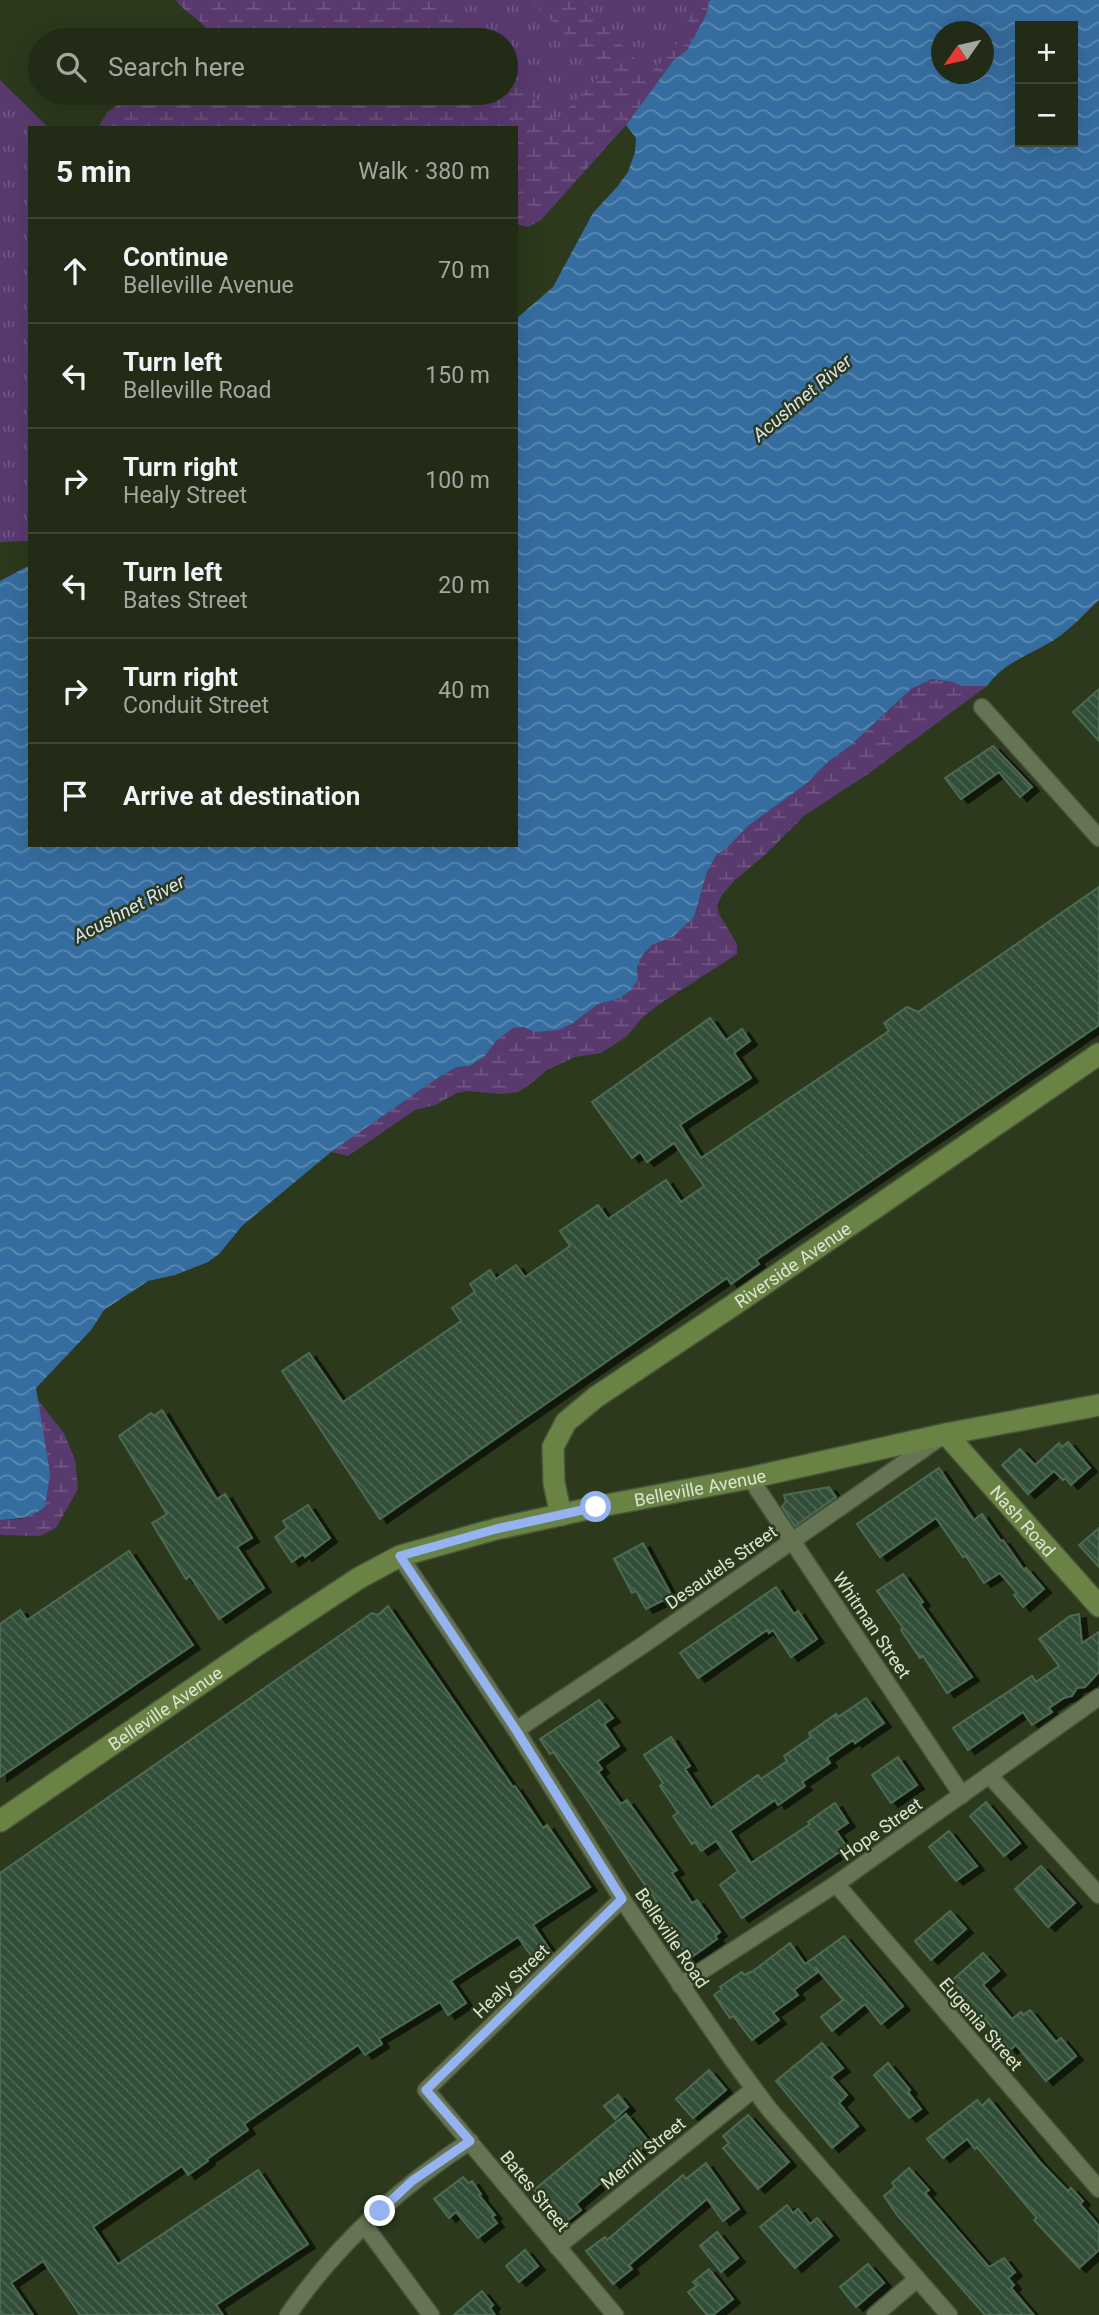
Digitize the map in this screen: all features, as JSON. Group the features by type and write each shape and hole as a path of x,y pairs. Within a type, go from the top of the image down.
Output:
{"main road":[{"name":"Riverside Avenue","path":"561,1515 554,1483 553,1447 566,1422 596,1397 1099,1054"},
{"name":"Belleville Avenue","path":"0,1821 305,1613 359,1578 400,1556 496,1529 750,1478 946,1434 1099,1405"},
{"name":"Nash Road","path":"946,1434 1099,1606"}],"street":[{"path":"982,707 1099,838"},
{"name":"Desautels Street","path":"516,1730 946,1434"},
{"name":"Whitman Street","path":"750,1478 962,1795"},
{"name":"Belleville Road","path":"400,1556 516,1730 622,1899 754,2089 949,2315"},
{"name":"Hope Street","path":"680,1985 836,1884 1099,1698"},
{"path":"989,1775 1099,1895"},
{"name":"Eugenia Street","path":"836,1884 1099,2189"},
{"name":"Healy Street","path":"426,2090 622,1899"},
{"name":"Merrill Street","path":"557,2247 754,2089"},
{"name":"Bates Street","path":"426,2090 615,2315"},
{"path":"288,2315 317,2277 412,2181 470,2141"},
{"path":"365,2226 431,2315"},
{"path":"875,2315 917,2279"}],"green space":[{"path":"176,0 710,0 706,15 687,50 673,61 626,125 541,220 528,227 518,224 518,126 99,126 107,112 118,105 518,105 518,28 205,28"},
{"path":"436,0 531,0 603,72 557,120 518,81 518,28 465,28"},
{"path":"578,0 699,0 674,49 650,74"},
{"path":"0,80 47,126 28,126 28,541 0,542"},
{"path":"932,679 961,686 987,686 868,774 805,815 734,881 717,906 737,944 737,954 658,1005 642,1018 626,1037 601,1053 575,1057 547,1070 518,1092 457,1093 435,1105 415,1110 348,1156 331,1152 436,1079 457,1067 471,1066 513,1028 573,1023 598,1004 618,999 638,980 637,966 643,954 652,945 674,936 694,917 707,872 717,854 725,850 748,826 806,784 911,689"},
{"path":"37,1399 64,1433 75,1460 78,1489 56,1528 40,1536 0,1535 0,1520 22,1519 39,1415"}],"water":[{"name":"Acushnet River","path":"710,0 1099,0 1099,600 1060,636 1009,665 987,686 961,686 932,679 911,689 806,784 748,826 725,850 717,854 707,872 694,917 674,936 652,945 643,954 637,966 638,980 631,990 618,999 598,1004 573,1023 558,1030 534,1032 524,1027 513,1028 496,1041 484,1057 470,1066 457,1067 436,1079 331,1152 242,1226 219,1254 208,1262 175,1275 148,1281 104,1310 91,1330 36,1388 50,1473 45,1507 24,1517 0,1520 0,581 28,566 28,847 518,847 518,317 553,287 593,213 628,172 635,152 636,138 626,125 673,61 687,50 706,15"}],"building":[{"path":"1099,689 1099,741 1073,712"},
{"path":"993,746 1032,787 1020,797 999,772 961,799 945,778"},
{"path":"1099,887 1099,1025 756,1260 759,1264 731,1284 727,1278 380,1519 282,1371 309,1353 343,1402 461,1321 452,1308 475,1292 470,1284 490,1270 496,1279 516,1265 525,1277 570,1246 560,1231 598,1205 608,1219 666,1180 681,1202 704,1186 674,1143 647,1162 640,1152 632,1158 592,1102 710,1018 726,1040 742,1029 750,1041 734,1053 751,1078 680,1125 701,1158 889,1031 884,1023 907,1007 918,1012"},
{"path":"162,1410 217,1499 225,1494 252,1538 237,1547 264,1588 219,1619 190,1576 186,1579 152,1523 167,1514 119,1436 151,1413 154,1416"},
{"path":"1068,1442 1090,1468 1071,1485 1054,1471 1028,1494 1002,1465 1020,1449 1035,1465 1059,1443 1062,1447"},
{"path":"939,1468 974,1520 982,1514 1024,1570 1026,1568 1044,1589 1023,1607 1014,1595 1017,1593 1000,1573 984,1583 936,1518 880,1557 857,1524"},
{"path":"829,1487 836,1497 795,1526 782,1507 786,1501 784,1495"},
{"path":"308,1505 330,1538 305,1557 303,1554 292,1562 275,1537 287,1528 283,1521"},
{"path":"1099,1528 1099,1567 1079,1545"},
{"path":"643,1543 672,1596 646,1609 636,1591 632,1593 614,1559"},
{"path":"129,1551 193,1645 0,1777 0,1624 20,1610 27,1620"},
{"path":"903,1574 923,1602 920,1604 972,1677 947,1693 923,1656 920,1658 877,1591"},
{"path":"776,1587 794,1614 798,1611 817,1639 791,1657 773,1630 769,1633 767,1630 698,1678 680,1653"},
{"path":"388,1606 513,1787 515,1786 543,1828 547,1825 590,1887 533,1925 552,1953 536,1963 518,1937 451,1981 466,2003 448,2015 440,2002 379,2039 382,2044 365,2055 358,2045 244,2124 248,2130 188,2175 182,2166 93,2227 118,2264 258,2170 308,2244 216,2305 223,2315 80,2315 43,2261 11,2283 33,2315 0,2315 0,1873 372,1613 378,1615"},
{"path":"1079,1614 1082,1643 1099,1632 1099,1672 1085,1687 1077,1688 1072,1696 1049,1708 1052,1712 1032,1725 1023,1712 968,1750 953,1728 1032,1676 1036,1682 1059,1666 1039,1639 1070,1616"},
{"path":"866,1698 884,1723 827,1758 830,1763 802,1782 805,1786 778,1805 775,1800 730,1831 751,1863 810,1824 808,1822 835,1803 848,1823 836,1831 847,1847 742,1918 720,1885 738,1871 716,1841 701,1851 695,1842 692,1844 673,1816 678,1813 660,1786 663,1783 644,1755 671,1737 690,1766 685,1769 711,1808 758,1775 761,1779 787,1761 784,1756 811,1737 809,1733"},
{"path":"599,1700 613,1718 604,1724 619,1746 597,1762 602,1769 598,1772 621,1804 627,1800 677,1870 672,1873 692,1903 697,1900 720,1932 715,1936 717,1939 689,1959 652,1905 657,1902 582,1792 553,1752 550,1754 540,1739"},
{"path":"898,1757 917,1785 891,1803 872,1775"},
{"path":"986,1802 1020,1843 1004,1856 970,1816"},
{"path":"949,1831 977,1866 956,1881 929,1847"},
{"path":"1041,1866 1075,1903 1048,1927 1015,1889"},
{"path":"950,1911 966,1929 931,1960 915,1941"},
{"path":"844,1936 903,2006 881,2024 865,2004 832,2031 821,2017 843,2000 815,1967 818,1972 794,1990 798,1995 773,2013 779,2020 752,2040 733,2016 730,2018 714,1995 722,1989 720,1987 742,1972 744,1975 753,1971 790,1943 805,1964"},
{"path":"983,1953 999,1971 983,1985 1012,2019 1021,2012 1023,2015 1030,2010 1056,2042 1061,2038 1076,2056 1046,2081 1016,2045 1010,2050 983,2016 981,2018 949,1983"},
{"path":"822,2043 843,2068 831,2077 847,2095 839,2103 858,2126 832,2148 776,2081"},
{"path":"888,2063 910,2090 908,2092 921,2109 909,2118 874,2075"},
{"path":"709,2070 726,2090 693,2118 676,2099"},
{"path":"618,2095 628,2107 615,2119 604,2106"},
{"path":"989,2099 1040,2162 1068,2191 1071,2188 1083,2201 1080,2204 1099,2226 1099,2250 1079,2268 1034,2220 1037,2218 977,2147 975,2149 967,2139 943,2158 927,2139 977,2100 982,2106"},
{"path":"626,2114 649,2142 576,2204 581,2210 562,2225 534,2190"},
{"path":"748,2115 789,2162 758,2189 723,2148 729,2143 723,2136"},
{"path":"706,2163 739,2209 723,2221 707,2199 629,2265 632,2269 613,2284 586,2251 605,2237 607,2240 683,2175 686,2179"},
{"path":"909,2168 929,2190 925,2193 989,2267 1004,2258 1015,2272 1008,2278 1014,2285 1011,2288 1034,2315 985,2315 897,2215 884,2196 895,2187 892,2183"},
{"path":"463,2177 468,2183 472,2181 495,2215 492,2217 497,2223 478,2238 456,2212 449,2218 434,2199"},
{"path":"787,2205 793,2213 798,2209 810,2224 817,2218 832,2236 795,2268 760,2227"},
{"path":"717,2232 738,2258 721,2272 700,2246"},
{"path":"525,2250 538,2266 519,2282 506,2266"},
{"path":"868,2264 884,2283 856,2307 840,2287"},
{"path":"709,2269 733,2299 713,2315 707,2315 688,2292 697,2286 693,2282"},
{"path":"482,2291 493,2305 490,2308 495,2315 454,2315"}],"route":[{"path":"380,2211 412,2181 470,2141 426,2090 622,1899 516,1730 400,1556 496,1529 596,1507"}]}
